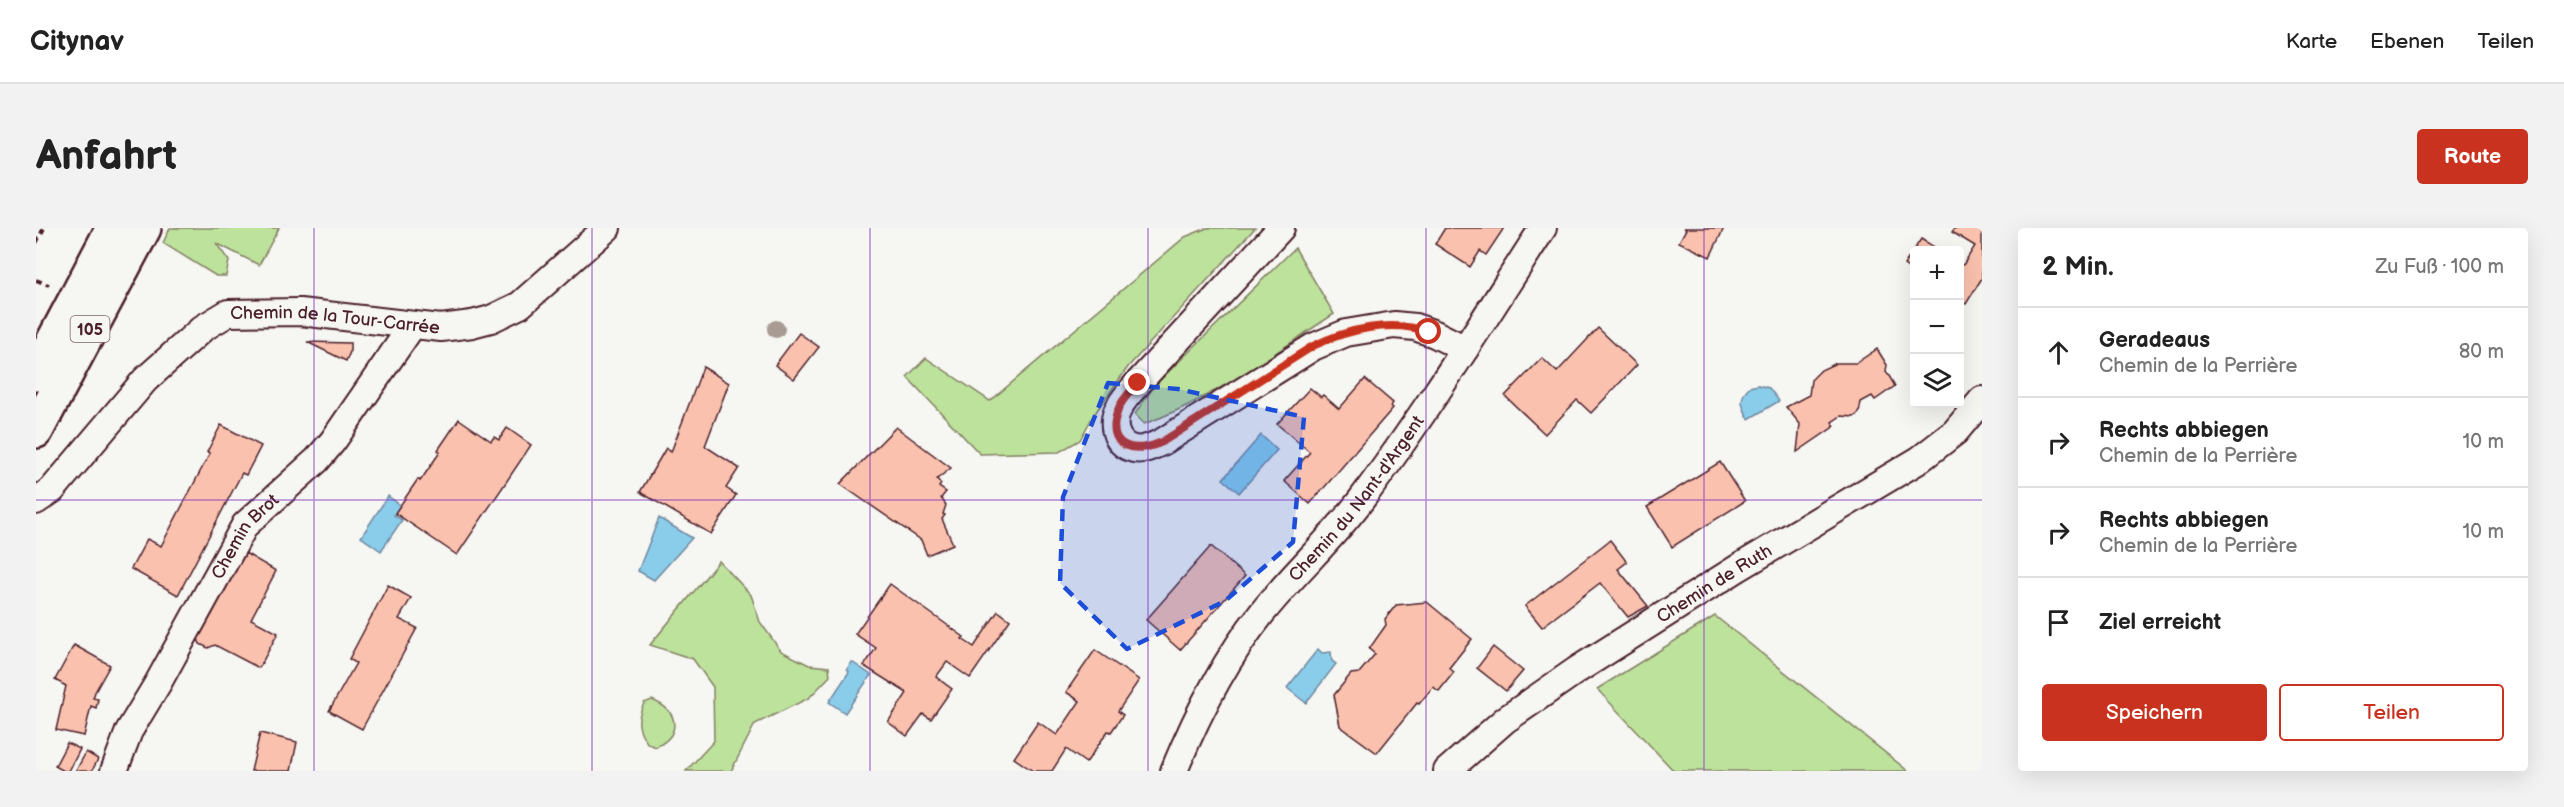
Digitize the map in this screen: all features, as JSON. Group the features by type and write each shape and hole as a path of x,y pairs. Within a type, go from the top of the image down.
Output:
{"main road":[{"name":"105","path":"36,375 113,228"},
{"name":"105","path":"36,431 144,228"}],"street":[{"name":"Chemin de la Tour-Carrée","path":"36,501 52,490 145,380 203,328 228,313 300,312 412,326 457,327 491,319 520,305 607,228"},
{"path":"1281,228 1138,383 1120,406 1115,427 1122,443 1135,449 1142,449 1162,442 1313,346 1346,333 1394,326 1415,327 1436,334 1465,349"},
{"name":"Chemin du Nant-d'Argent","path":"1174,771 1227,662 1246,634 1263,611 1309,562 1360,501 1465,349 1543,228"},
{"name":"Chemin Brot","path":"114,771 129,731 245,525 317,460 333,441 412,326"},
{"name":"Chemin de Ruth","path":"1447,771 1505,720 1577,670 1738,568 1919,460 1955,432 1982,400"}],"path":[{"path":"36,243 44,228"},
{"path":"36,280 55,287"}],"highlighted area":[{"path":"1108,383 1178,389 1304,417 1293,542 1225,601 1127,649 1060,583 1063,497"}],"green space":[{"path":"170,228 279,228 259,265 216,243 229,261 226,276 216,276 163,243"},
{"path":"1207,228 1255,228 1128,367 1093,416 1080,440 1059,452 980,454 907,377 926,358 990,401 1185,237"},
{"path":"1295,248 1334,314 1218,389 1144,424 1135,414 1154,386"},
{"path":"719,561 751,595 760,622 781,651 809,665 829,667 830,676 809,698 755,724 731,771 686,771 714,741 713,687 693,659 650,645"},
{"path":"1715,616 1908,771 1674,771 1597,689"},
{"path":"652,700 668,710 674,723 670,736 656,747 648,744 639,724 644,703"}],"water":[{"path":"1758,385 1769,388 1779,401 1749,419 1743,407 1743,395 1749,387"},
{"path":"1261,435 1277,450 1239,493 1223,479"},
{"path":"388,496 400,505 394,515 402,520 381,551 361,537"},
{"path":"659,518 692,538 654,580 638,571"},
{"path":"1318,649 1322,653 1331,652 1332,661 1336,664 1306,703 1287,688"},
{"path":"852,662 871,675 845,713 829,702 849,672 847,669"}],"building":[{"path":"1445,228 1504,228 1486,255 1480,251 1470,267 1435,244"},
{"path":"1684,228 1724,228 1710,257 1679,242 1686,229"},
{"path":"1955,228 1982,228 1982,278 1966,304 1964,303 1964,263 1975,246 1952,232"},
{"path":"1921,239 1932,246 1916,246"},
{"path":"1910,256 1910,269 1904,265"},
{"path":"1598,328 1637,365 1591,413 1577,400 1545,434 1505,396 1542,358 1557,372"},
{"path":"799,333 819,347 794,379 775,365"},
{"path":"307,342 350,343 350,352 346,361"},
{"path":"1877,349 1887,365 1886,371 1895,386 1875,400 1872,396 1861,402 1859,413 1854,417 1841,416 1832,422 1835,426 1797,452 1800,424 1786,407 1809,395 1811,380 1821,370 1836,363 1856,363"},
{"path":"703,367 729,383 705,446 739,468 726,488 736,495 711,534 640,492 666,448 671,452"},
{"path":"1365,379 1393,403 1391,406 1393,408 1310,504 1284,481 1310,452 1277,424 1310,388 1321,397 1323,395 1339,409"},
{"path":"459,419 491,441 494,437 499,440 507,428 531,445 457,555 395,513 418,479 420,481 423,477"},
{"path":"221,425 261,446 246,475 242,473 178,595 131,569 147,539 161,546 210,453 207,452"},
{"path":"896,427 951,468 937,479 941,484 939,487 946,492 941,498 946,505 942,519 953,544 927,555 921,540 840,484"},
{"path":"1720,462 1745,501 1672,547 1647,507"},
{"path":"1610,540 1627,562 1618,569 1648,606 1628,617 1600,583 1542,627 1525,606"},
{"path":"1211,546 1245,576 1180,650 1146,620"},
{"path":"245,553 276,571 251,619 278,633 259,668 215,645 208,648 200,644 198,639"},
{"path":"890,584 964,637 962,639 974,647 998,611 1010,620 970,678 947,662 936,677 952,689 931,719 923,714 907,736 888,722 907,693 864,666 876,648 855,634"},
{"path":"388,585 411,598 399,619 417,628 362,729 329,711 356,663 349,659"},
{"path":"1427,602 1472,639 1449,668 1454,672 1439,691 1433,687 1419,704 1417,703 1377,753 1340,726 1334,695 1351,674 1359,673 1375,654 1369,649 1386,625 1385,619 1396,605"},
{"path":"74,645 110,665 95,692 93,698 98,699 96,708 91,706 84,736 56,730 66,686 55,680"},
{"path":"1493,647 1523,671 1506,691 1477,668"},
{"path":"1095,650 1139,680 1118,711 1123,715 1111,732 1108,731 1086,763 1066,749 1052,771 1033,771 1014,758 1038,722 1057,735 1080,701 1066,692"},
{"path":"260,733 297,742 291,771 251,771"},
{"path":"67,743 80,749 69,771 64,771 55,766"},
{"path":"86,752 98,759 92,771 76,771"}],"route":[{"path":"1138,383 1116,413 1115,427 1122,443 1128,447 1142,449 1162,442 1313,346 1330,338 1372,328 1394,326 1415,327 1429,332"}]}
